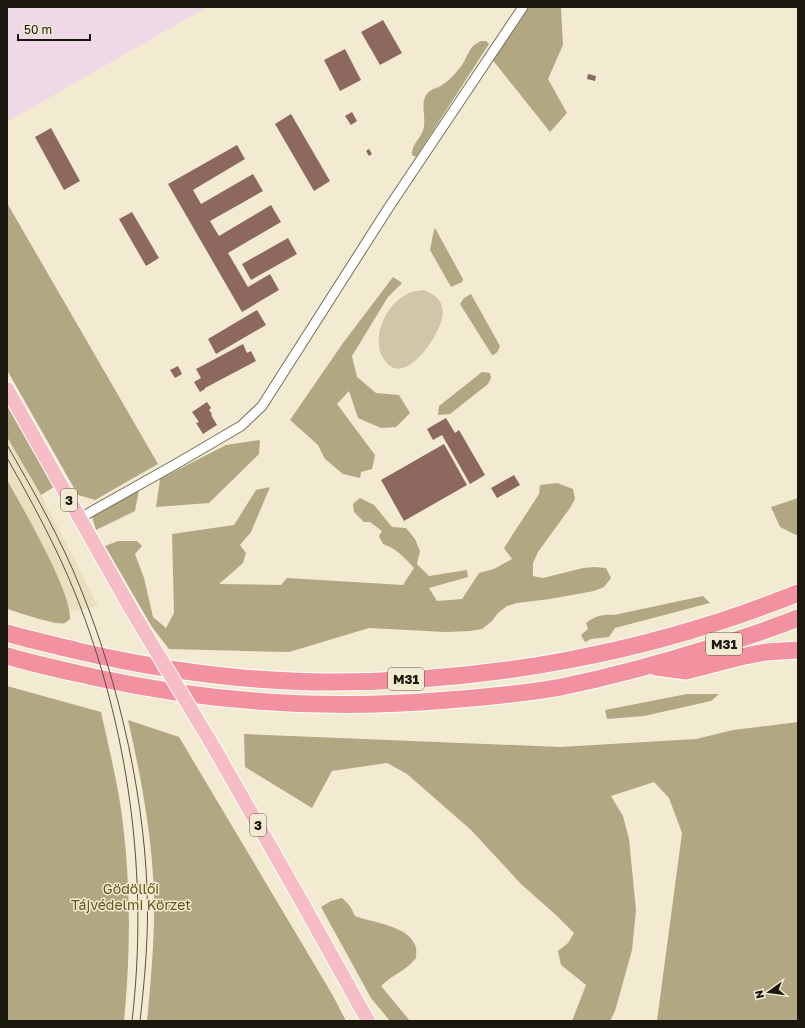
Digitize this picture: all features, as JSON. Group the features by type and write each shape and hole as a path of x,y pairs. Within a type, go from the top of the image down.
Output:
{"highway":[{"name":"M31","path":"7,633 121,661 167,669 282,680 330,682 409,679 512,670 555,663 643,644 730,618 798,593"},
{"name":"M31","path":"7,656 122,683 181,693 250,701 335,704 410,703 508,695 560,687 650,667 736,640 798,618"},
{"path":"650,667 686,671 766,652 798,650"}],"main road":[{"name":"3","path":"7,389 132,611 213,746 300,897 368,1021"}],"street":[{"path":"80,518 241,426 262,406 389,207 523,7"}],"shaded area":[{"path":"7,7 207,7 7,122"},
{"path":"526,7 561,7 563,45 548,79 567,113 550,132 491,58"},
{"path":"481,41 486,41 489,44 416,157 412,155 413,148 424,127 425,97 430,91 440,86 453,76 473,46"},
{"path":"7,203 158,464 95,500 78,495 7,370"},
{"path":"435,228 463,279 462,282 451,287 430,250"},
{"path":"393,277 402,283 388,297 352,356 357,377 376,393 399,395 410,413 396,427 381,428 358,418 349,391 337,404 375,455 372,469 361,472 360,478 343,474 325,459 318,445 290,420 343,343"},
{"path":"424,290 433,294 442,305 443,311 440,325 433,339 419,357 406,367 399,369 392,367 386,362 381,353 379,333 382,323 393,305 401,298 411,292"},
{"path":"471,294 500,346 494,355 492,355 460,304 464,298"},
{"path":"482,372 490,373 491,378 488,384 450,414 438,415 439,406"},
{"path":"7,405 54,487 41,495 7,437"},
{"path":"7,437 41,495 98,606 70,612 61,584 7,480"},
{"path":"260,440 259,454 209,503 156,507 160,479 226,445"},
{"path":"7,480 55,570 68,606 70,619 65,623 46,621 7,609"},
{"path":"557,483 573,489 575,499 538,552 533,563 533,576 543,578 583,568 595,567 606,568 611,578 604,587 594,591 517,603 507,606 482,629 471,631 445,632 369,628 289,652 169,649 152,627 105,546 118,541 137,541 142,546 135,554 144,578 153,617 166,628 174,613 172,534 234,525 256,490 270,487 251,532 240,545 246,553 243,563 219,584 281,585 287,578 403,585 414,568 396,551 383,544 379,536 382,531 370,522 364,522 354,512 353,504 360,498 374,505 392,527 406,528 415,539 420,551 417,564 429,576 467,570 468,577 429,588 437,601 462,599 479,573 494,569 512,559 504,548 539,494 540,485"},
{"path":"139,490 135,511 96,530 92,516"},
{"path":"798,498 798,536 780,527 771,507"},
{"path":"703,596 710,603 615,628 609,637 591,639 585,642 581,635 588,629 586,623 599,616 614,615"},
{"path":"7,686 101,712 119,797 127,862 129,941 124,1021 7,1021"},
{"path":"687,694 719,694 711,701 644,716 607,719 605,710"},
{"path":"128,720 179,737 332,994 346,1021 147,1021 153,942 153,872 145,806"},
{"path":"798,722 798,1021 657,1021 682,833 669,798 654,782 611,796 623,816 629,839 636,910 632,950 615,1011 610,1021 572,1021 586,985 561,965 558,951 568,943 574,933 521,884 471,830 407,774 387,763 332,771 312,808 245,767 244,734 560,747 696,739 733,730"},
{"path":"342,898 350,906 355,916 397,929 411,938 415,945 416,958 412,963 381,986 410,1021 390,1021 371,998 321,907 331,901"}],"building":[{"path":"383,20 402,53 380,65 361,32"},
{"path":"345,49 361,80 340,91 324,60"},
{"path":"588,74 596,76 595,81 587,79"},
{"path":"352,112 357,121 351,125 345,116"},
{"path":"291,114 330,181 314,191 275,124"},
{"path":"51,128 80,181 64,190 35,137"},
{"path":"237,145 245,159 193,190 201,204 253,174 263,191 210,221 219,236 271,205 281,222 228,253 248,287 270,274 279,290 242,312 168,184"},
{"path":"369,149 372,154 369,156 366,151"},
{"path":"132,212 159,258 146,266 119,219"},
{"path":"288,238 297,254 251,280 242,264"},
{"path":"257,310 266,325 216,354 208,339"},
{"path":"243,344 247,353 251,351 256,361 200,392 194,382 201,378 196,369"},
{"path":"178,366 182,374 175,378 170,370"},
{"path":"207,402 211,408 209,410 212,414 211,415 217,425 203,434 196,423 199,422 192,412"},
{"path":"446,418 455,433 459,430 485,475 470,484 442,435 433,440 427,429"},
{"path":"444,444 467,485 404,521 381,480"},
{"path":"514,475 520,485 497,498 491,488"}],"tram line":[{"path":"7,445 33,490 72,568 101,644 124,725 140,807 147,888 146,954 140,1021"},
{"path":"7,458 43,524 75,593 94,644 109,697 121,750 130,804 136,858 138,912 137,967 132,1021"}],"park label":[{"name":"Gödöllői Tájvédelmi Körzet","path":"131,898"}]}
